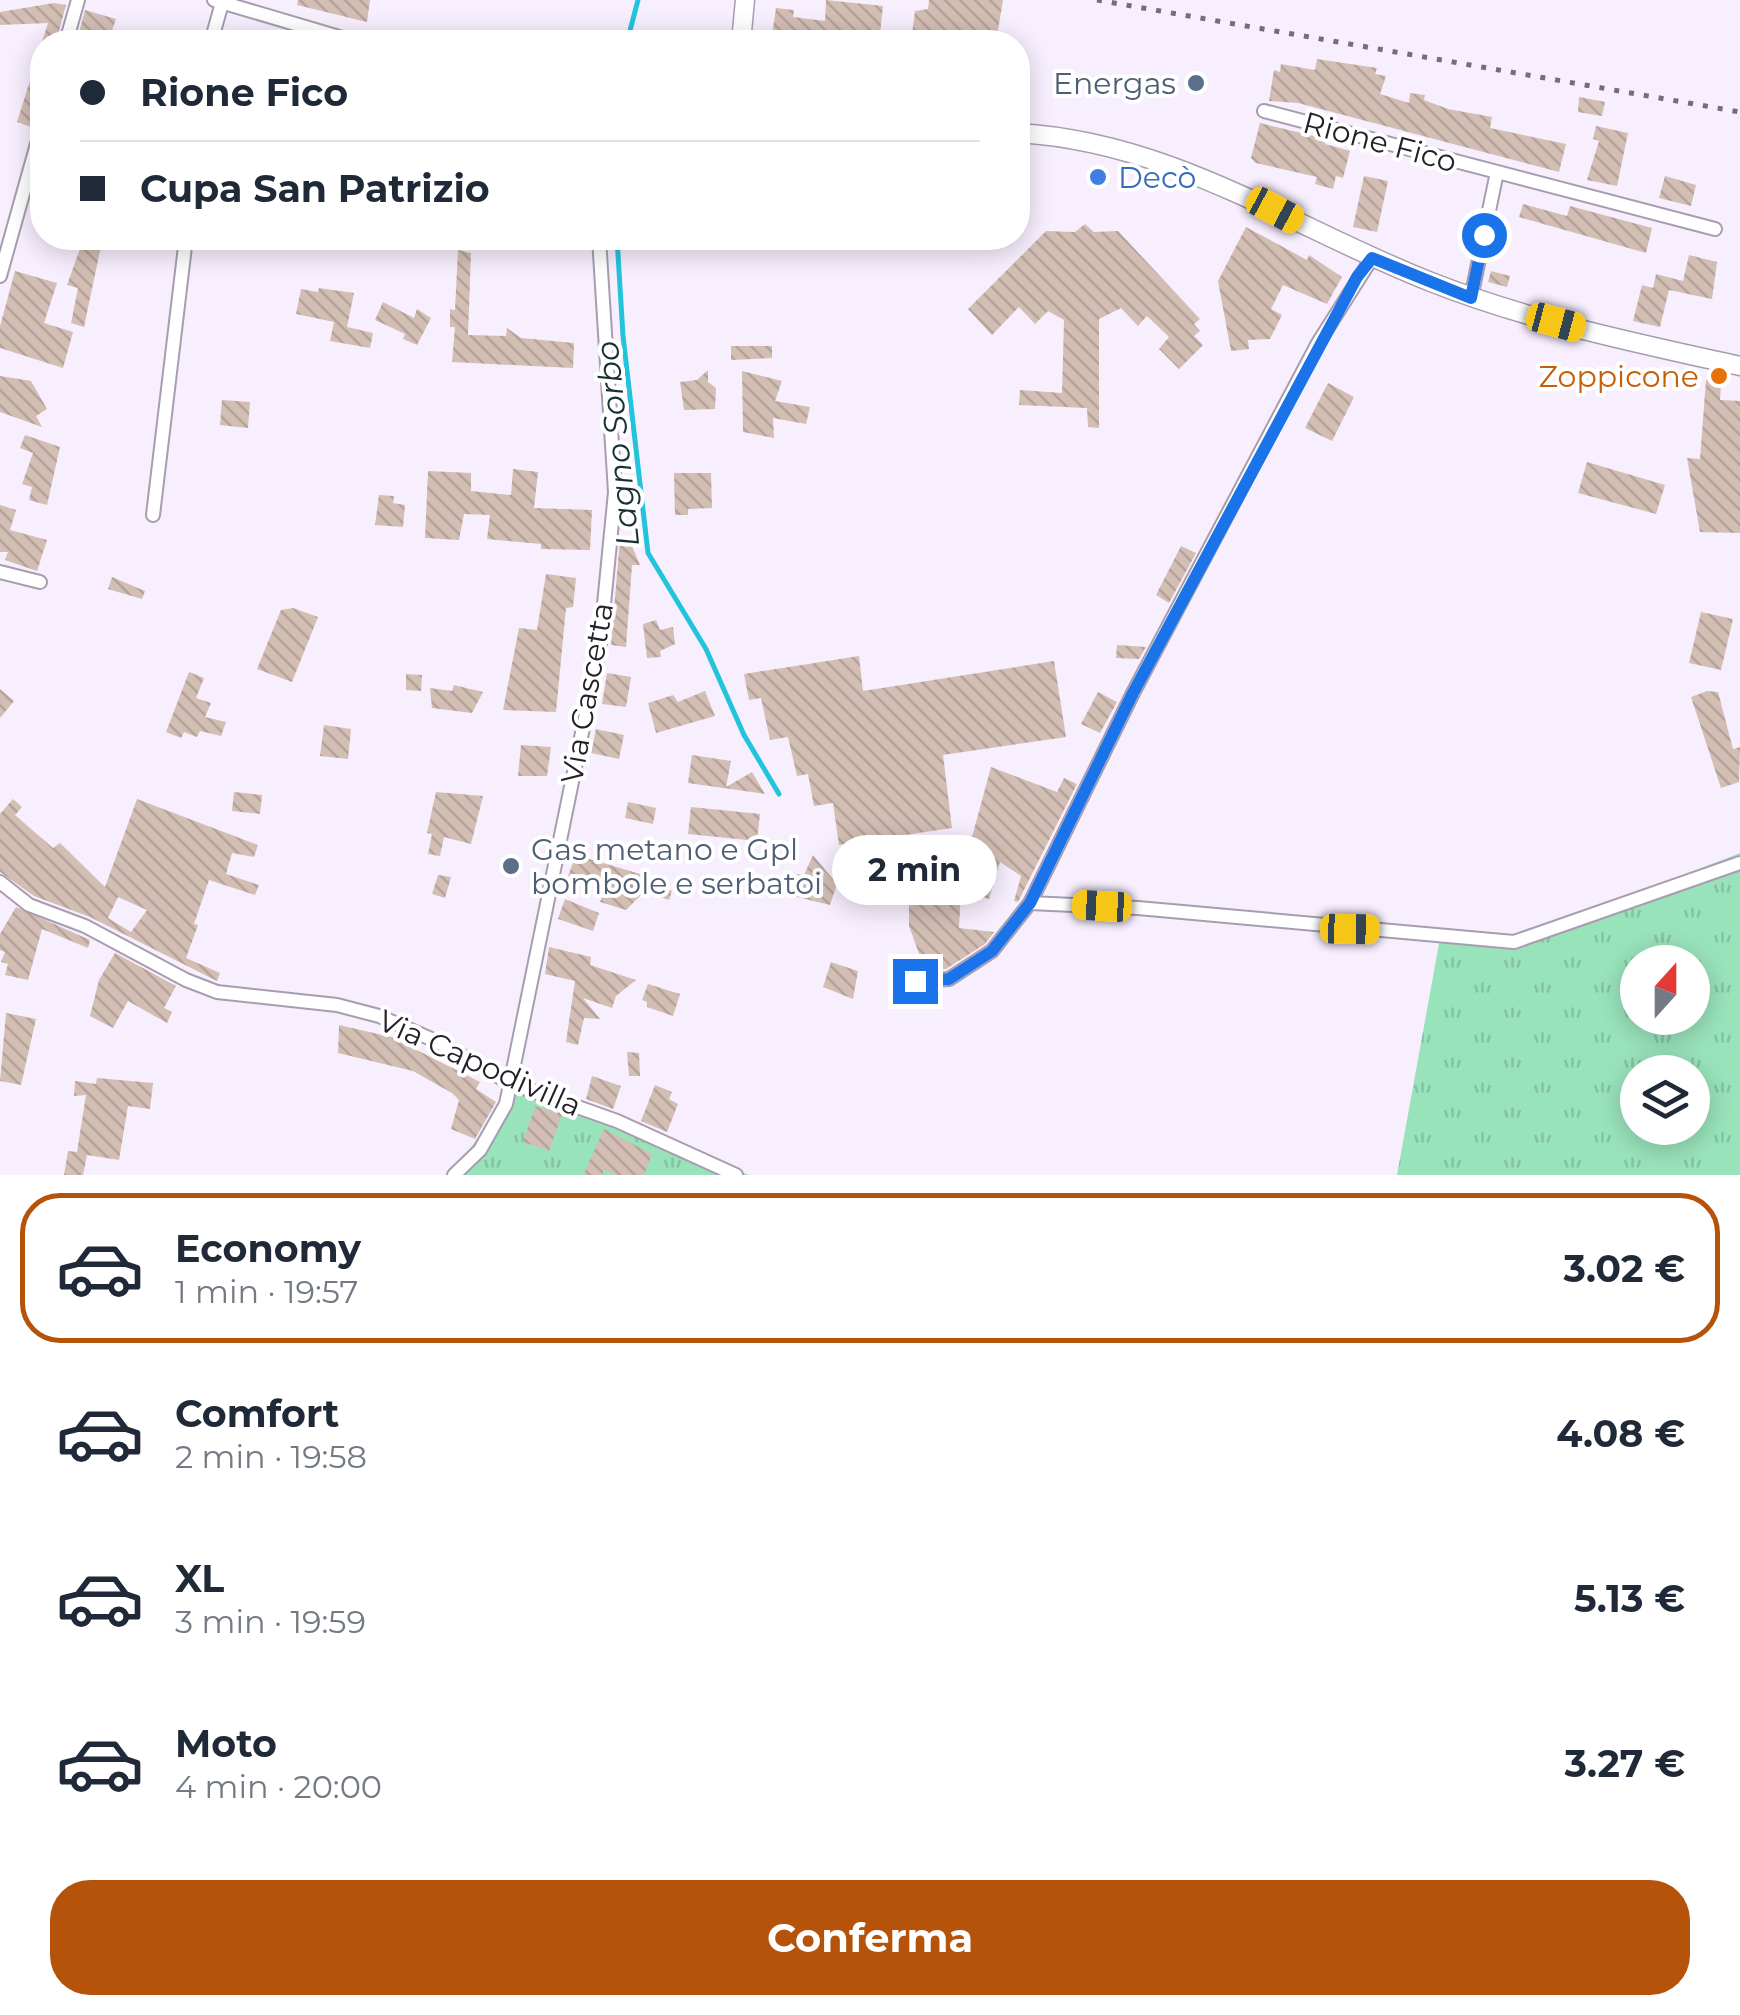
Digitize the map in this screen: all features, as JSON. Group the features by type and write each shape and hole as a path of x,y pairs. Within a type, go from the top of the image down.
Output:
{"main road":[{"path":"742,30 745,0"},
{"path":"1030,135 1126,149 1227,185 1372,258 1471,298 1740,366"}],"street":[{"path":"69,30 78,0"},
{"path":"213,30 218,1 316,30"},
{"name":"Rione Fico","path":"1264,111 1715,229"},
{"path":"0,276 30,169"},
{"name":"Rione Fico","path":"1471,298 1497,172"},
{"path":"153,516 185,250"},
{"name":"Via Cascetta","path":"454,1175 480,1150 506,1104 600,645 616,492 600,250"},
{"path":"915,981 949,979 992,951 1030,903 1133,693 1318,342 1372,258"},
{"path":"0,572 40,582"},
{"path":"1030,903 1414,930 1489,943 1514,942 1740,862"},
{"name":"Via Capodivilla","path":"0,882 29,905 85,926 186,980 218,992 336,1005 379,1016 438,1042 510,1083 618,1121 736,1175"}],"green space":[{"path":"1740,853 1740,1175 1397,1175 1440,938 1515,940"},
{"path":"519,1078 749,1175 446,1175 470,1149"}],"building":[{"path":"298,0 370,0 367,22 297,5"},
{"path":"826,0 883,6 880,30 773,30 776,8 794,10 793,17 825,21"},
{"path":"929,0 1003,0 998,30 913,30 915,11 928,9"},
{"path":"54,3 66,5 59,30 46,30 48,23 0,25 0,12"},
{"path":"85,10 116,19 112,30 80,30"},
{"path":"1317,59 1377,68 1375,74 1386,76 1380,94 1409,103 1410,93 1425,95 1424,100 1448,109 1492,117 1490,128 1566,144 1559,172 1298,103 1269,101 1274,70 1280,72 1281,64 1315,70"},
{"path":"30,81 30,127 17,122"},
{"path":"1579,97 1605,102 1602,116 1578,112"},
{"path":"1260,123 1326,139 1325,144 1350,151 1343,178 1336,176 1333,189 1315,184 1317,177 1256,163 1251,158"},
{"path":"1596,126 1628,133 1617,186 1587,180 1599,141 1593,139"},
{"path":"1364,176 1388,181 1377,232 1353,227"},
{"path":"1665,176 1696,185 1691,206 1659,198"},
{"path":"1523,204 1567,216 1570,206 1652,228 1646,253 1519,217"},
{"path":"1085,224 1094,232 1118,231 1200,319 1194,324 1200,331 1194,336 1203,345 1179,369 1159,349 1169,337 1147,316 1138,326 1121,308 1099,319 1099,428 1088,427 1087,408 1019,405 1020,390 1062,393 1064,320 1048,311 1035,324 1019,307 992,335 968,309 1046,231 1075,232"},
{"path":"1246,227 1307,260 1309,255 1342,277 1327,304 1283,285 1271,309 1282,315 1270,339 1248,340 1249,349 1231,351 1218,281"},
{"path":"80,250 100,250 84,327 71,323 78,288 67,285"},
{"path":"458,250 471,253 468,335 506,336 507,328 521,338 574,343 573,368 452,362 455,327 450,327 450,309 455,310"},
{"path":"1689,255 1717,262 1712,299 1669,290 1660,327 1633,321 1642,285 1653,288 1656,274 1683,281"},
{"path":"15,271 57,283 44,323 73,332 63,368 0,348 0,326"},
{"path":"1491,271 1510,276 1507,287 1488,282"},
{"path":"319,288 354,293 347,327 373,333 370,348 330,341 334,322 296,314 301,289 318,292"},
{"path":"383,302 414,318 417,309 431,318 417,345 403,339 405,334 375,320"},
{"path":"731,346 772,346 772,358 731,360"},
{"path":"708,370 708,382 716,388 715,409 684,410 680,382 697,380"},
{"path":"742,371 782,381 775,401 810,407 806,424 773,418 774,438 743,432"},
{"path":"0,376 31,381 47,409 36,416 42,427 0,412"},
{"path":"1706,380 1721,383 1720,400 1740,401 1740,533 1700,532 1687,458 1700,459"},
{"path":"1328,383 1354,397 1332,441 1305,428"},
{"path":"222,400 250,402 248,428 220,425"},
{"path":"25,435 60,447 47,505 29,500 32,487 22,484 33,453 20,448"},
{"path":"1587,462 1665,485 1656,514 1578,493"},
{"path":"513,469 538,472 534,508 592,510 590,550 541,549 541,544 487,539 490,515 464,514 459,540 425,538 428,471 471,473 471,491 511,495"},
{"path":"674,473 711,473 712,508 688,509 688,515 675,515"},
{"path":"379,495 394,496 393,503 405,505 403,527 375,525"},
{"path":"0,505 16,510 10,530 47,540 37,571 5,560 8,552 0,552"},
{"path":"620,538 629,539 640,565 632,565 626,647 611,645"},
{"path":"1181,546 1196,553 1169,603 1156,595"},
{"path":"546,574 576,578 573,607 566,608 556,712 503,710 519,628 537,630"},
{"path":"112,577 145,591 142,599 108,589"},
{"path":"293,608 318,617 292,682 257,669 281,610"},
{"path":"1701,612 1733,619 1721,670 1689,663"},
{"path":"656,620 660,630 673,627 675,644 660,651 661,657 647,658 643,624"},
{"path":"1117,645 1146,647 1139,659 1116,658"},
{"path":"859,656 863,691 1054,661 1066,737 943,755 952,828 839,845 833,803 814,806 808,774 797,776 788,737 770,740 761,698 749,700 744,674"},
{"path":"189,672 204,678 196,698 211,703 205,717 226,722 221,736 200,731 197,737 184,732 181,738 166,732"},
{"path":"607,673 631,677 626,707 602,704"},
{"path":"406,674 422,675 421,691 406,690"},
{"path":"454,685 483,692 472,713 432,708 430,688 452,691"},
{"path":"0,689 14,701 0,718"},
{"path":"705,691 715,716 656,733 648,703 673,695 678,702"},
{"path":"1098,692 1117,702 1100,733 1081,724"},
{"path":"1718,692 1733,749 1740,747 1739,782 1721,788 1691,697"},
{"path":"324,725 351,729 348,759 320,756"},
{"path":"596,729 624,735 619,759 591,753"},
{"path":"521,745 551,747 547,776 518,776"},
{"path":"692,755 731,761 726,787 752,772 765,794 688,783"},
{"path":"991,767 1057,792 1064,778 1077,784 1018,902 1014,901 1021,876 1000,862 989,899 961,891 959,928 994,932 985,944 946,969 925,970 909,926 909,871 960,881"},
{"path":"234,792 262,795 260,814 232,811"},
{"path":"436,792 483,796 471,844 444,837 440,856 428,854 432,834 427,833"},
{"path":"13,799 22,807 15,815 53,848 60,843 105,887 137,799 258,845 254,857 232,853 226,874 259,885 255,895 209,880 194,924 198,925 186,958 220,973 217,981 90,917 34,896 0,872 0,814","holes":["118,897 147,910 131,932 108,918"]},
{"path":"628,802 656,808 653,824 625,818"},
{"path":"691,807 760,814 757,841 688,834"},
{"path":"576,855 657,879 652,883 672,891 669,900 644,892 626,910 600,902 605,888 568,876"},
{"path":"813,855 837,884 830,905 759,888 761,880 790,884 794,874 804,875"},
{"path":"438,875 451,877 445,898 432,894"},
{"path":"565,899 599,913 593,931 558,919"},
{"path":"16,907 90,940 88,948 42,929 28,980 5,975 8,964 1,962 5,952 0,950 0,934"},
{"path":"549,947 591,957 590,965 636,980 616,996 612,1008 583,998 600,1019 584,1018 578,1045 566,1042 575,981 545,974"},
{"path":"115,953 176,986 164,1008 172,1012 167,1023 128,1001 113,1028 90,1016 99,980"},
{"path":"831,962 858,971 853,999 823,987"},
{"path":"648,984 680,994 673,1016 647,1007 642,1000"},
{"path":"6,1013 36,1019 21,1085 0,1081"},
{"path":"339,1025 391,1037 480,1082 476,1089 496,1102 475,1139 451,1129 459,1100 452,1093 413,1071 338,1053"},
{"path":"627,1052 639,1053 640,1076 629,1076"},
{"path":"592,1076 621,1086 613,1109 586,1099"},
{"path":"97,1078 153,1083 150,1109 128,1106 119,1160 87,1155 83,1175 64,1175 68,1151 77,1152 86,1095 74,1096 75,1081 96,1084"},
{"path":"655,1085 672,1092 669,1099 678,1104 667,1132 641,1121"},
{"path":"535,1106 562,1114 549,1151 523,1142"},
{"path":"604,1129 652,1154 644,1175 616,1175 604,1170 602,1175 583,1175"}],"waterway":[{"name":"Lagno Sorbo","path":"630,30 638,0"},
{"name":"Lagno Sorbo","path":"618,250 623,336 648,553 706,649 744,735 779,794"}],"railway":[{"path":"1097,0 1740,112"}],"place":[{"name":"Energas","path":"1196,83"},
{"name":"Decò","path":"1098,177"},
{"name":"Zoppicone","path":"1719,376"},
{"name":"Gas metano e Gpl bombole e serbatoi","path":"511,866"}],"route":[{"path":"915,981 949,979 992,951 1030,903 1133,693 1318,342 1357,277 1372,258 1471,298 1484,235"}]}
